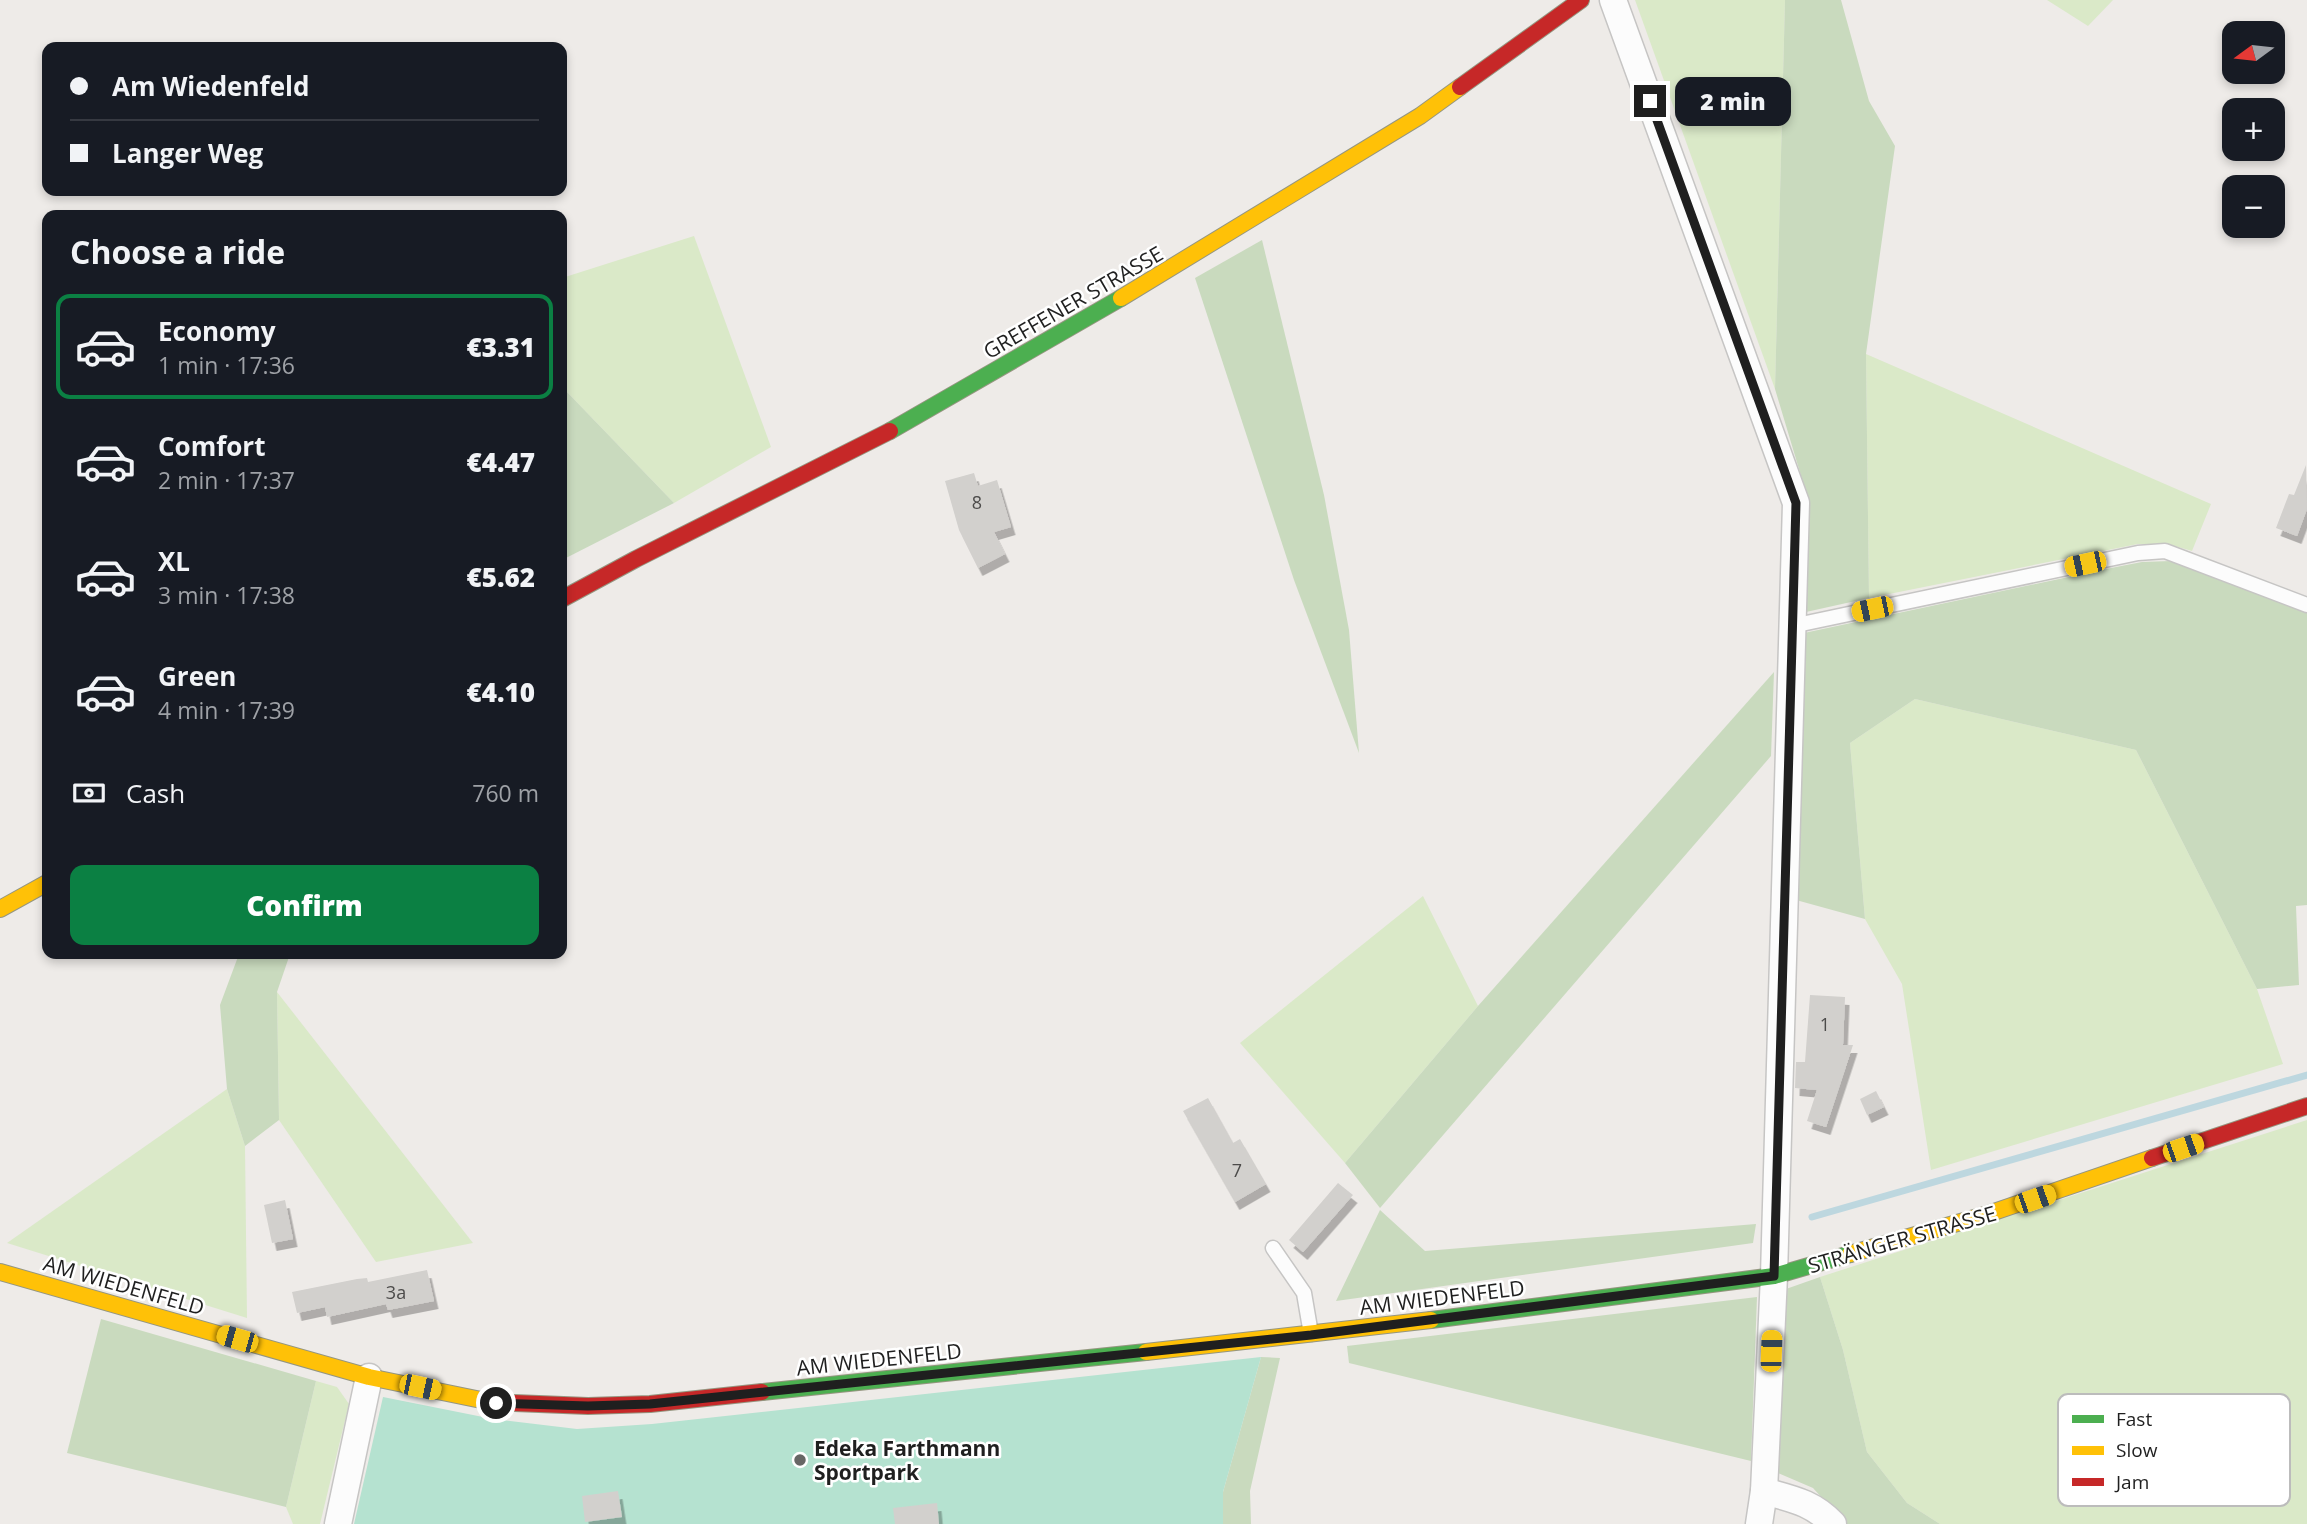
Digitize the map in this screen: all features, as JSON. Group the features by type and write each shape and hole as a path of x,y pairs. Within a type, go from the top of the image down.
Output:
{"street":[{"name":"GREFFENER STRASSE","path":"567,596 917,417 1186,260 1420,116 1581,0"},
{"path":"1613,0 1796,503 1774,1276 1764,1490 1759,1524"},
{"path":"0,909 42,886"},
{"name":"STRÄNGER STRASSE","path":"1774,1276 1985,1215 2307,1107"},
{"name":"AM WIEDENFELD","path":"0,1272 496,1403 588,1406 650,1404 1311,1335 1774,1276"},
{"path":"338,1524 371,1371"},
{"path":"1764,1490 1804,1501 1833,1524"}],"lane":[{"path":"1792,626 2138,553 2165,551 2307,605"},
{"path":"1273,1248 1304,1293 1311,1335"}],"green space":[{"path":"1635,0 1785,0 1775,389"},
{"path":"1785,0 1841,0 1869,101 1895,146 1866,354 1869,598 1806,612 1805,489 1775,389"},
{"path":"2047,0 2113,0 2088,26"},
{"path":"694,236 771,447 674,503 567,392 567,276"},
{"path":"1262,240 1324,495 1349,630 1359,753 1294,580 1195,278"},
{"path":"1866,354 2211,504 2192,551 2168,544 2138,544 1869,598"},
{"path":"567,392 674,503 567,557"},
{"path":"2171,561 2307,613 2307,905 2296,906 2299,985 2257,989 2136,750 1915,699 1850,743 1865,919 1796,900 1804,633 2111,568 2142,562"},
{"path":"1774,672 1771,756 1380,1208 1345,1163 1478,1006"},
{"path":"1915,699 2136,750 2257,989 2283,1064 1931,1170 1902,984 1865,919 1850,743"},
{"path":"1423,896 1478,1006 1345,1163 1240,1043"},
{"path":"237,959 288,959 277,992 279,1120 245,1146 227,1089 220,1005"},
{"path":"277,992 473,1243 376,1262 279,1120"},
{"path":"227,1089 245,1146 247,1318 7,1243"},
{"path":"2307,1120 2307,1524 1940,1524 1907,1503 1867,1452 1843,1350 1820,1277"},
{"path":"1380,1210 1425,1251 1756,1224 1753,1243 1336,1301"},
{"path":"1820,1277 1843,1350 1867,1452 1907,1503 1940,1524 1846,1524 1813,1488 1778,1473 1786,1289"},
{"path":"1757,1297 1751,1461 1349,1363 1347,1346"},
{"path":"101,1319 316,1381 286,1507 67,1453"},
{"path":"1261,1357 1280,1358 1250,1491 1251,1524 1223,1524 1223,1492"},
{"name":"Edeka Farthmann Sportpark","path":"1261,1357 1223,1492 1223,1524 354,1524 383,1397 493,1419 577,1429 652,1424"},
{"path":"316,1381 337,1387 349,1404 320,1524 293,1524 286,1507"}],"building":[{"path":"2306,465 2307,509 2297,536 2276,528 2289,494 2294,495"},
{"path":"974,473 978,486 997,480 1011,527 994,532 1005,554 978,568 959,530 945,481"},
{"path":"1810,995 1845,997 1843,1045 1853,1045 1826,1127 1807,1121 1817,1090 1795,1088 1796,1062 1805,1062"},
{"path":"1876,1091 1884,1107 1867,1115 1860,1099"},
{"path":"1208,1098 1233,1143 1240,1139 1266,1184 1235,1202 1183,1111"},
{"path":"1338,1183 1353,1195 1303,1252 1289,1240"},
{"path":"285,1200 293,1239 272,1243 264,1205"},
{"path":"427,1270 434,1301 388,1310 386,1304 327,1317 325,1307 297,1313 292,1292 357,1279 367,1278 368,1282"},
{"path":"618,1491 622,1517 585,1522 582,1496"},
{"path":"937,1503 939,1524 895,1524 893,1508"}],"waterway":[{"path":"1812,1217 2307,1075"}],"traffic: fast":[{"path":"890,431 1121,298"},
{"path":"1431,1320 1774,1276 1850,1254"},
{"path":"762,1392 1146,1352"}],"traffic: slow":[{"path":"1121,298 1420,116 1460,87"},
{"path":"0,909 42,886"},
{"path":"1850,1254 1985,1215 2152,1158"},
{"path":"0,1272 369,1377 491,1402"},
{"path":"1146,1352 1431,1320"}],"traffic: jam":[{"path":"1460,87 1581,0"},
{"path":"567,596 890,431"},
{"path":"2152,1158 2307,1106"},
{"path":"491,1402 588,1406 650,1404 762,1392"}],"place":[{"name":"Edeka Farthmann Sportpark","path":"800,1460"}],"route":[{"path":"496,1403 588,1406 650,1404 1311,1335 1774,1276 1796,503 1650,101"}]}
